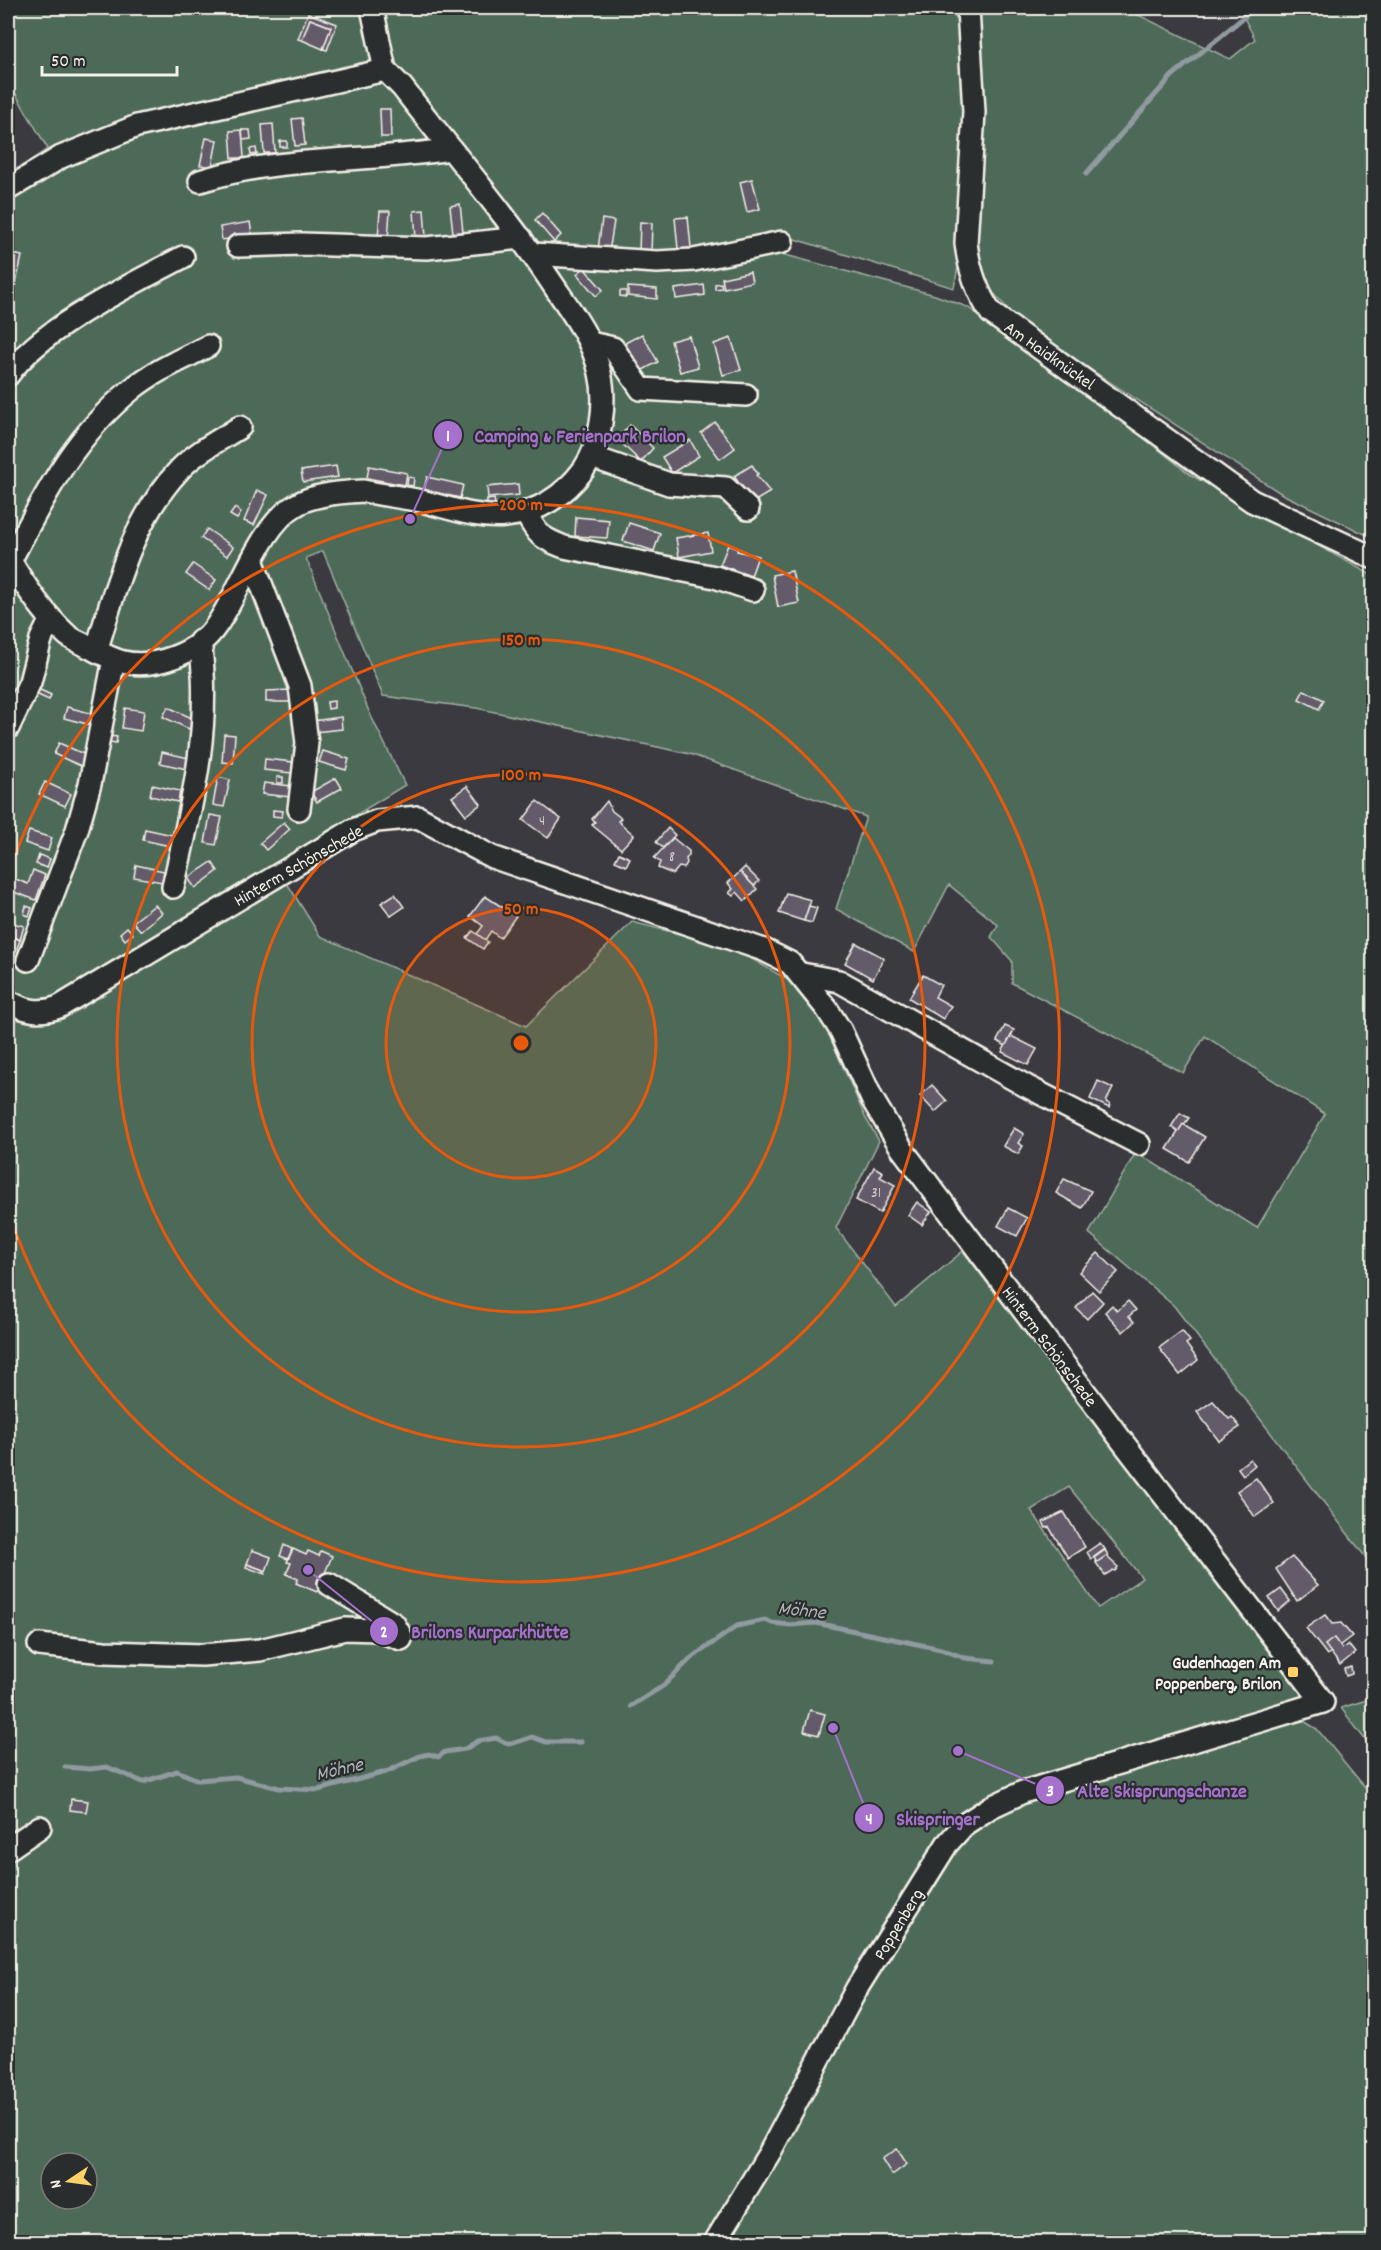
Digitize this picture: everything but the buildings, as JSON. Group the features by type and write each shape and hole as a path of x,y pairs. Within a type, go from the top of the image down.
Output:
{"street":[{"path":"208,346 133,388 81,441 59,469 9,559 51,619 68,636 124,662 172,659 215,628 240,588 260,544 274,525 296,505 347,492 363,492 418,501 478,515 503,517 526,513 554,500 575,481 592,458 599,427 603,392 600,371 590,343 527,246 385,69 372,8"},
{"name":"Am Haidknückel","path":"968,8 974,112 966,243 968,263 975,283 992,313 1252,501 1374,558"},
{"path":"8,189 61,158 137,126 385,69"},
{"path":"200,181 231,171 303,160 374,159 450,149"},
{"path":"238,246 301,244 427,248 527,246 657,262 694,260 782,242"},
{"path":"8,375 36,345 91,308 183,256"},
{"path":"590,343 613,348 641,389 746,395"},
{"path":"28,960 77,830 90,784 105,655 125,556 152,508 180,469 240,427"},
{"path":"592,458 669,484 726,488 748,509"},
{"path":"526,513 536,532 546,540 564,547 716,577 753,590"},
{"path":"252,560 300,686 307,743 299,808"},
{"path":"8,728 30,682 41,639 51,619"},
{"path":"173,887 197,784 205,676 200,641"},
{"name":"Hinterm Schönschede","path":"8,1001 31,1011 59,1007 353,830 377,821 418,817 492,857 765,950 790,963 802,974 841,1031 872,1099 902,1149 1122,1441 1323,1702"},
{"name":"Hinterm Schönschede","path":"802,974 839,981 1026,1086 1139,1144"},
{"path":"39,1645 104,1652 202,1655 260,1650 345,1629 377,1630 401,1639 394,1624 329,1584"},
{"name":"Poppenberg","path":"715,2242 770,2152 857,1988 947,1844 965,1824 991,1807 1023,1792 1323,1702"},
{"path":"8,1849 40,1827"}],"green space":[{"path":"8,8 959,8 966,183 960,253 954,288 788,237 778,253 935,295 967,307 1073,381 1191,475 1373,576 1373,1567 1174,1306 1089,1233 1136,1152 1257,1228 1325,1114 1205,1036 1183,1073 1012,983 1012,961 991,937 998,925 949,885 914,952 836,909 866,817 690,754 476,708 383,696 323,551 306,558 370,714 405,785 50,1002 23,1003 8,988 8,175 48,149 8,81"},
{"path":"980,8 1130,8 1134,13 1230,59 1255,39 1239,8 1373,8 1373,538 1282,494 1022,325 990,289 977,257 975,218 983,124"},
{"path":"285,880 320,936 526,1026 632,922 715,943 752,959 795,984 823,1021 865,1117 879,1141 836,1228 896,1307 963,1251 1308,1703 961,1818 705,2242 8,2242 8,1010 30,1017","holes":["1069,1487 1142,1578 1098,1608 1031,1510"]},
{"path":"1374,1698 1373,1750 1341,1708"},
{"path":"1302,1720 1317,1729 1373,1797 1373,2242 725,2242 864,1991 939,1867 971,1830 1025,1799"}],"waterway":[{"path":"1086,174 1172,76 1255,8"},
{"name":"Möhne","path":"631,1706 663,1686 690,1659 737,1626 765,1620 790,1625 816,1623 941,1649 965,1658 994,1661"},
{"name":"Möhne","path":"65,1767 90,1769 107,1767 143,1782 177,1771 198,1780 236,1777 279,1788 318,1790 386,1772 420,1756 429,1754 438,1757 445,1752 465,1749 478,1741 496,1738 506,1743 514,1743 532,1737 546,1742 581,1742"}],"place":[{"name":"Camping & Ferienpark Brilon","path":"410,519"},
{"name":"Brilons Kurparkhütte","path":"308,1570"},
{"name":"Gudenhagen Am Poppenberg, Brilon","path":"1293,1672"},
{"name":"Skispringer","path":"833,1728"},
{"name":"Alte Skisprungschanze","path":"958,1751"}]}
